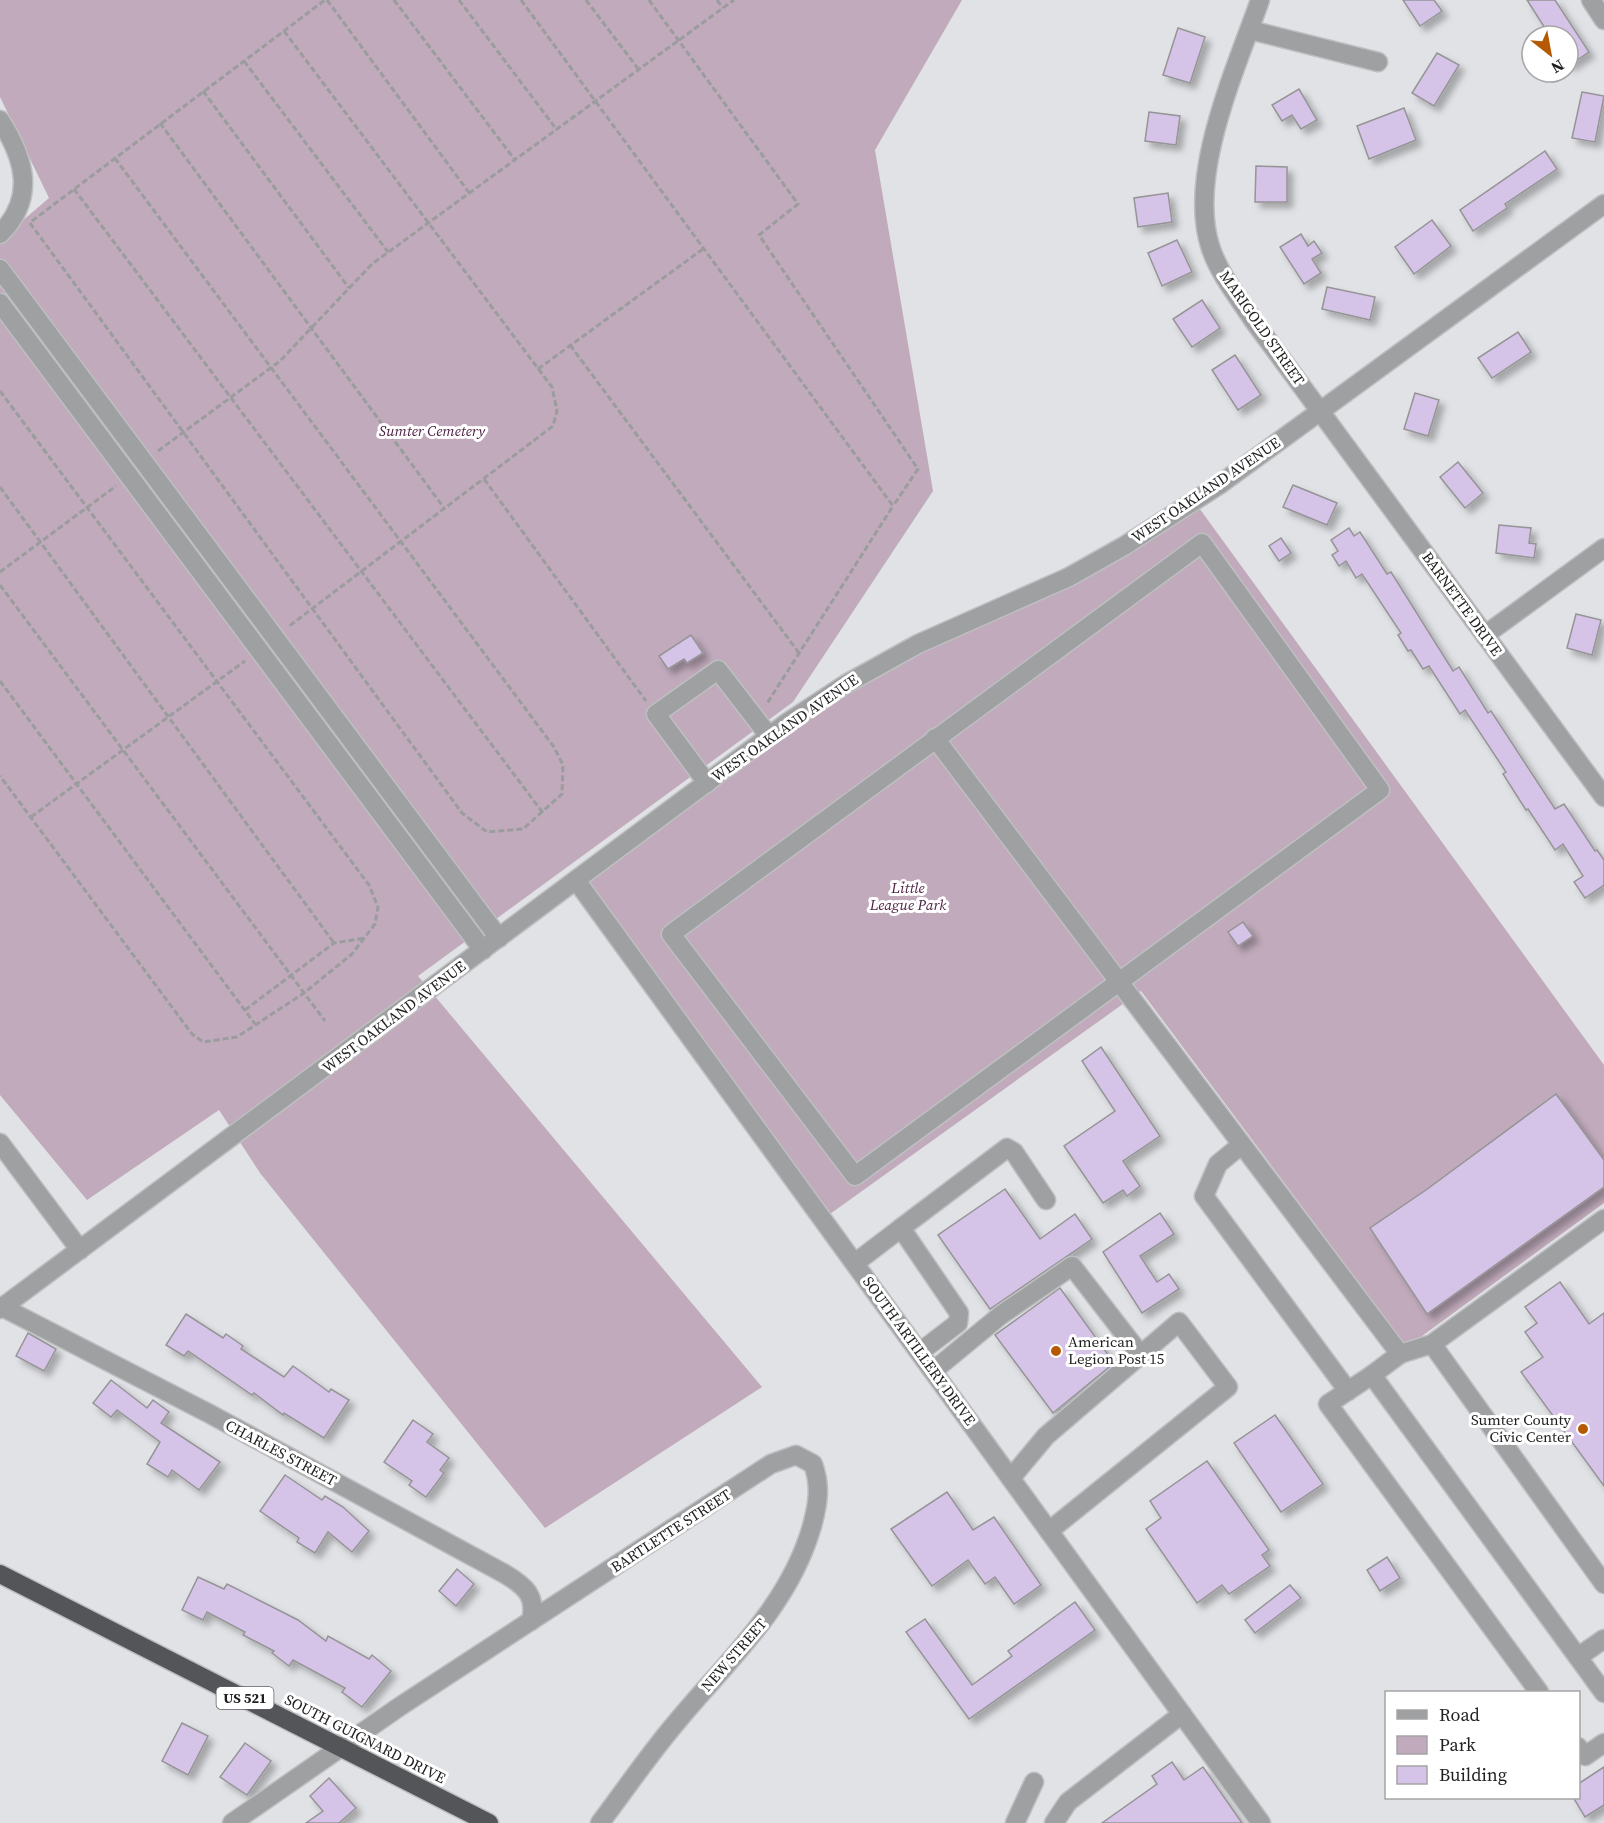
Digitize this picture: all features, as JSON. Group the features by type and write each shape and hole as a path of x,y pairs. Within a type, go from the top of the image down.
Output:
{"highway":[{"name":"SOUTH GUIGNARD DRIVE","path":"0,1574 489,1823"}],"street":[{"name":"MARIGOLD STREET","path":"1260,0 1211,146 1205,200 1210,246 1229,285 1320,411"},
{"path":"1592,0 1604,20"},
{"path":"1250,30 1378,62"},
{"path":"0,120 17,150 24,180 18,211 0,234"},
{"name":"WEST OAKLAND AVENUE","path":"1,1307 769,736 882,662 951,628 1069,578 1124,546 1219,485 1604,204"},
{"path":"0,269 499,938"},
{"path":"0,303 483,950"},
{"name":"BARNETTE DRIVE","path":"1320,411 1604,797"},
{"path":"1203,543 1380,790 855,1176 671,934 935,738 1203,543"},
{"path":"1485,635 1604,548"},
{"path":"706,783 656,714 718,670 769,736"},
{"path":"935,738 1400,1354"},
{"name":"SOUTH ARTILLERY DRIVE","path":"576,880 1261,1823"},
{"path":"0,1143 80,1250"},
{"path":"1241,1145 1218,1164 1204,1196 1348,1391"},
{"path":"855,1263 1007,1149 1014,1152 1046,1200"},
{"path":"1538,1691 1328,1404 1400,1354 1432,1344 1604,1219"},
{"path":"901,1228 959,1313 958,1323 920,1352"},
{"path":"933,1371 1001,1315 1072,1266 1140,1354"},
{"name":"CHARLES STREET","path":"1,1307 210,1414 524,1585 533,1601 531,1621"},
{"path":"1011,1478 1046,1436 1179,1322 1207,1357 1228,1387 1049,1531"},
{"path":"1432,1344 1604,1584"},
{"path":"1372,1375 1604,1693"},
{"name":"BARTLETTE STREET","path":"232,1823 399,1707 771,1464 796,1455 813,1464"},
{"name":"NEW STREET","path":"600,1823 673,1726 771,1612 788,1585 807,1543 817,1502 819,1479 813,1464"},
{"path":"1578,1657 1604,1639"},
{"path":"1054,1823 1068,1802 1182,1714"},
{"path":"1580,1750 1585,1756 1604,1743"},
{"path":"1016,1823 1034,1782"}],"path":[{"path":"22,229 114,157 326,0 470,194"},
{"path":"393,0 515,160"},
{"path":"459,0 557,130"},
{"path":"520,0 893,506"},
{"path":"586,0 639,70"},
{"path":"649,0 798,204 759,235 918,469 755,717"},
{"path":"717,0 723,8"},
{"path":"144,462 271,368 372,264 734,0"},
{"path":"275,637 553,426 557,411 552,387 284,31"},
{"path":"244,61 388,252"},
{"path":"203,91 350,288"},
{"path":"160,123 444,508"},
{"path":"30,223 462,813 487,832 523,829 562,794 563,765 554,747 114,157"},
{"path":"74,189 543,813"},
{"path":"538,369 703,249"},
{"path":"570,345 799,653"},
{"path":"0,391 369,885 378,907 375,924 352,954 304,993 237,1037 203,1042 192,1034 0,776"},
{"path":"0,572 129,477"},
{"path":"484,479 656,714"},
{"path":"0,487 334,943"},
{"path":"0,585 325,1021"},
{"path":"31,818 259,651"},
{"path":"0,681 255,1025"},
{"path":"245,1010 334,943 366,938"}],"green space":[{"name":"Sumter Cemetery","path":"0,0 962,0 875,150 933,491 793,702 418,976 762,1387 545,1528 260,1173 219,1110 87,1200 0,1095 0,240 49,198 0,97"},
{"name":"Little League Park","path":"1194,501 1604,1065 1604,1203 1407,1347 1141,991 823,1219 576,880 846,684 1039,592"}],"building":[{"path":"1403,0 1434,0 1442,11 1420,26"},
{"path":"1527,0 1555,0 1571,24 1542,24"},
{"path":"1178,28 1205,37 1190,83 1163,75"},
{"path":"1580,38 1589,52 1580,58"},
{"path":"1437,53 1459,65 1434,106 1412,93"},
{"path":"1299,89 1317,120 1301,129 1292,115 1282,121 1272,105"},
{"path":"1582,92 1604,96 1595,142 1572,138"},
{"path":"1404,108 1416,140 1369,159 1357,126"},
{"path":"1149,112 1180,116 1176,145 1145,141"},
{"path":"1545,151 1557,169 1505,204 1507,208 1473,231 1460,210"},
{"path":"1256,166 1287,167 1287,202 1255,202"},
{"path":"1168,193 1172,222 1138,227 1134,198"},
{"path":"1432,220 1451,246 1414,274 1395,247"},
{"path":"1301,234 1308,246 1314,241 1322,253 1312,259 1321,273 1304,284 1280,247"},
{"path":"1177,240 1192,272 1162,286 1148,253"},
{"path":"1327,287 1375,297 1370,320 1322,309"},
{"path":"1202,300 1220,328 1192,347 1173,319"},
{"path":"1518,332 1531,352 1492,378 1478,358"},
{"path":"1235,355 1261,395 1238,410 1212,370"},
{"path":"1415,393 1439,400 1428,436 1404,429"},
{"path":"1458,462 1483,493 1465,508 1440,477"},
{"path":"1293,485 1337,503 1327,525 1283,507"},
{"path":"1499,525 1531,528 1529,543 1536,544 1534,558 1496,553"},
{"path":"1349,528 1354,536 1360,532 1387,574 1391,572 1453,671 1459,667 1488,713 1491,711 1555,809 1564,804 1595,851 1597,850 1604,860 1604,885 1585,898 1574,882 1583,876 1563,844 1555,850 1528,809 1526,810 1503,774 1506,772 1465,710 1460,714 1429,666 1423,669 1411,650 1408,651 1398,635 1401,633 1362,574 1356,578 1346,561 1339,566 1332,555 1338,551 1331,540"},
{"path":"1281,538 1291,553 1279,561 1269,546"},
{"path":"1576,614 1601,620 1592,655 1567,648"},
{"path":"691,635 703,653 687,663 684,659 668,669 659,656"},
{"path":"1243,922 1253,936 1238,946 1228,932"},
{"path":"1101,1047 1160,1136 1123,1161 1140,1186 1127,1196 1123,1190 1103,1203 1064,1146 1115,1111 1082,1061"},
{"path":"1556,1094 1604,1160 1604,1187 1427,1314 1370,1228 1426,1190"},
{"path":"1005,1189 1040,1239 1075,1214 1092,1239 990,1309 938,1235"},
{"path":"1160,1213 1174,1234 1140,1256 1157,1282 1169,1274 1179,1289 1142,1313 1103,1252"},
{"name":"Sumter County Civic Center","path":"1560,1282 1589,1324 1604,1313 1604,1486 1521,1372 1543,1357 1525,1332 1537,1323 1525,1307"},
{"name":"American Legion Post 15","path":"1060,1288 1114,1363 1053,1413 995,1335"},
{"path":"186,1314 223,1338 226,1334 243,1346 241,1349 284,1377 293,1366 329,1392 331,1389 349,1400 324,1438 284,1413 283,1415 254,1393 252,1395 188,1351 184,1356 166,1345"},
{"path":"28,1333 56,1349 44,1371 16,1356"},
{"path":"111,1380 147,1408 153,1400 169,1412 161,1423 220,1462 199,1490 172,1470 168,1477 147,1464 160,1442 117,1410 111,1417 93,1403"},
{"path":"1275,1415 1323,1484 1281,1512 1234,1443"},
{"path":"413,1420 433,1434 427,1442 449,1458 440,1470 444,1473 426,1497 409,1485 412,1481 384,1462"},
{"path":"1207,1461 1269,1550 1262,1555 1270,1566 1229,1594 1222,1585 1197,1603 1146,1529 1161,1518 1150,1501"},
{"path":"285,1475 322,1500 325,1496 343,1507 369,1531 352,1552 328,1532 315,1553 297,1542 299,1538 260,1511"},
{"path":"947,1492 973,1530 994,1517 1041,1585 1014,1604 995,1577 985,1584 968,1560 932,1586 891,1529"},
{"path":"1387,1557 1400,1578 1380,1591 1367,1570"},
{"path":"457,1569 474,1584 456,1606 439,1591"},
{"path":"198,1577 224,1589 227,1584 298,1620 326,1641 328,1636 369,1659 372,1655 391,1671 362,1707 342,1692 345,1688 293,1660 289,1666 272,1653 274,1651 243,1635 245,1632 207,1612 203,1620 182,1610"},
{"path":"1290,1585 1301,1598 1255,1633 1245,1620"},
{"path":"1075,1602 1095,1630 969,1719 906,1632 925,1619 972,1685 1012,1656 1008,1651"},
{"path":"182,1723 208,1736 188,1775 162,1761"},
{"path":"245,1743 271,1761 247,1795 220,1777"},
{"path":"1172,1762 1184,1780 1203,1767 1242,1823 1102,1823 1157,1784 1152,1776"},
{"path":"1604,1767 1604,1805 1585,1817 1574,1799 1580,1799 1580,1783"},
{"path":"329,1778 356,1808 339,1823 306,1823 323,1811 310,1796"}],"place":[{"name":"American Legion Post 15","path":"1056,1351"},
{"name":"Sumter County Civic Center","path":"1583,1429"}]}
